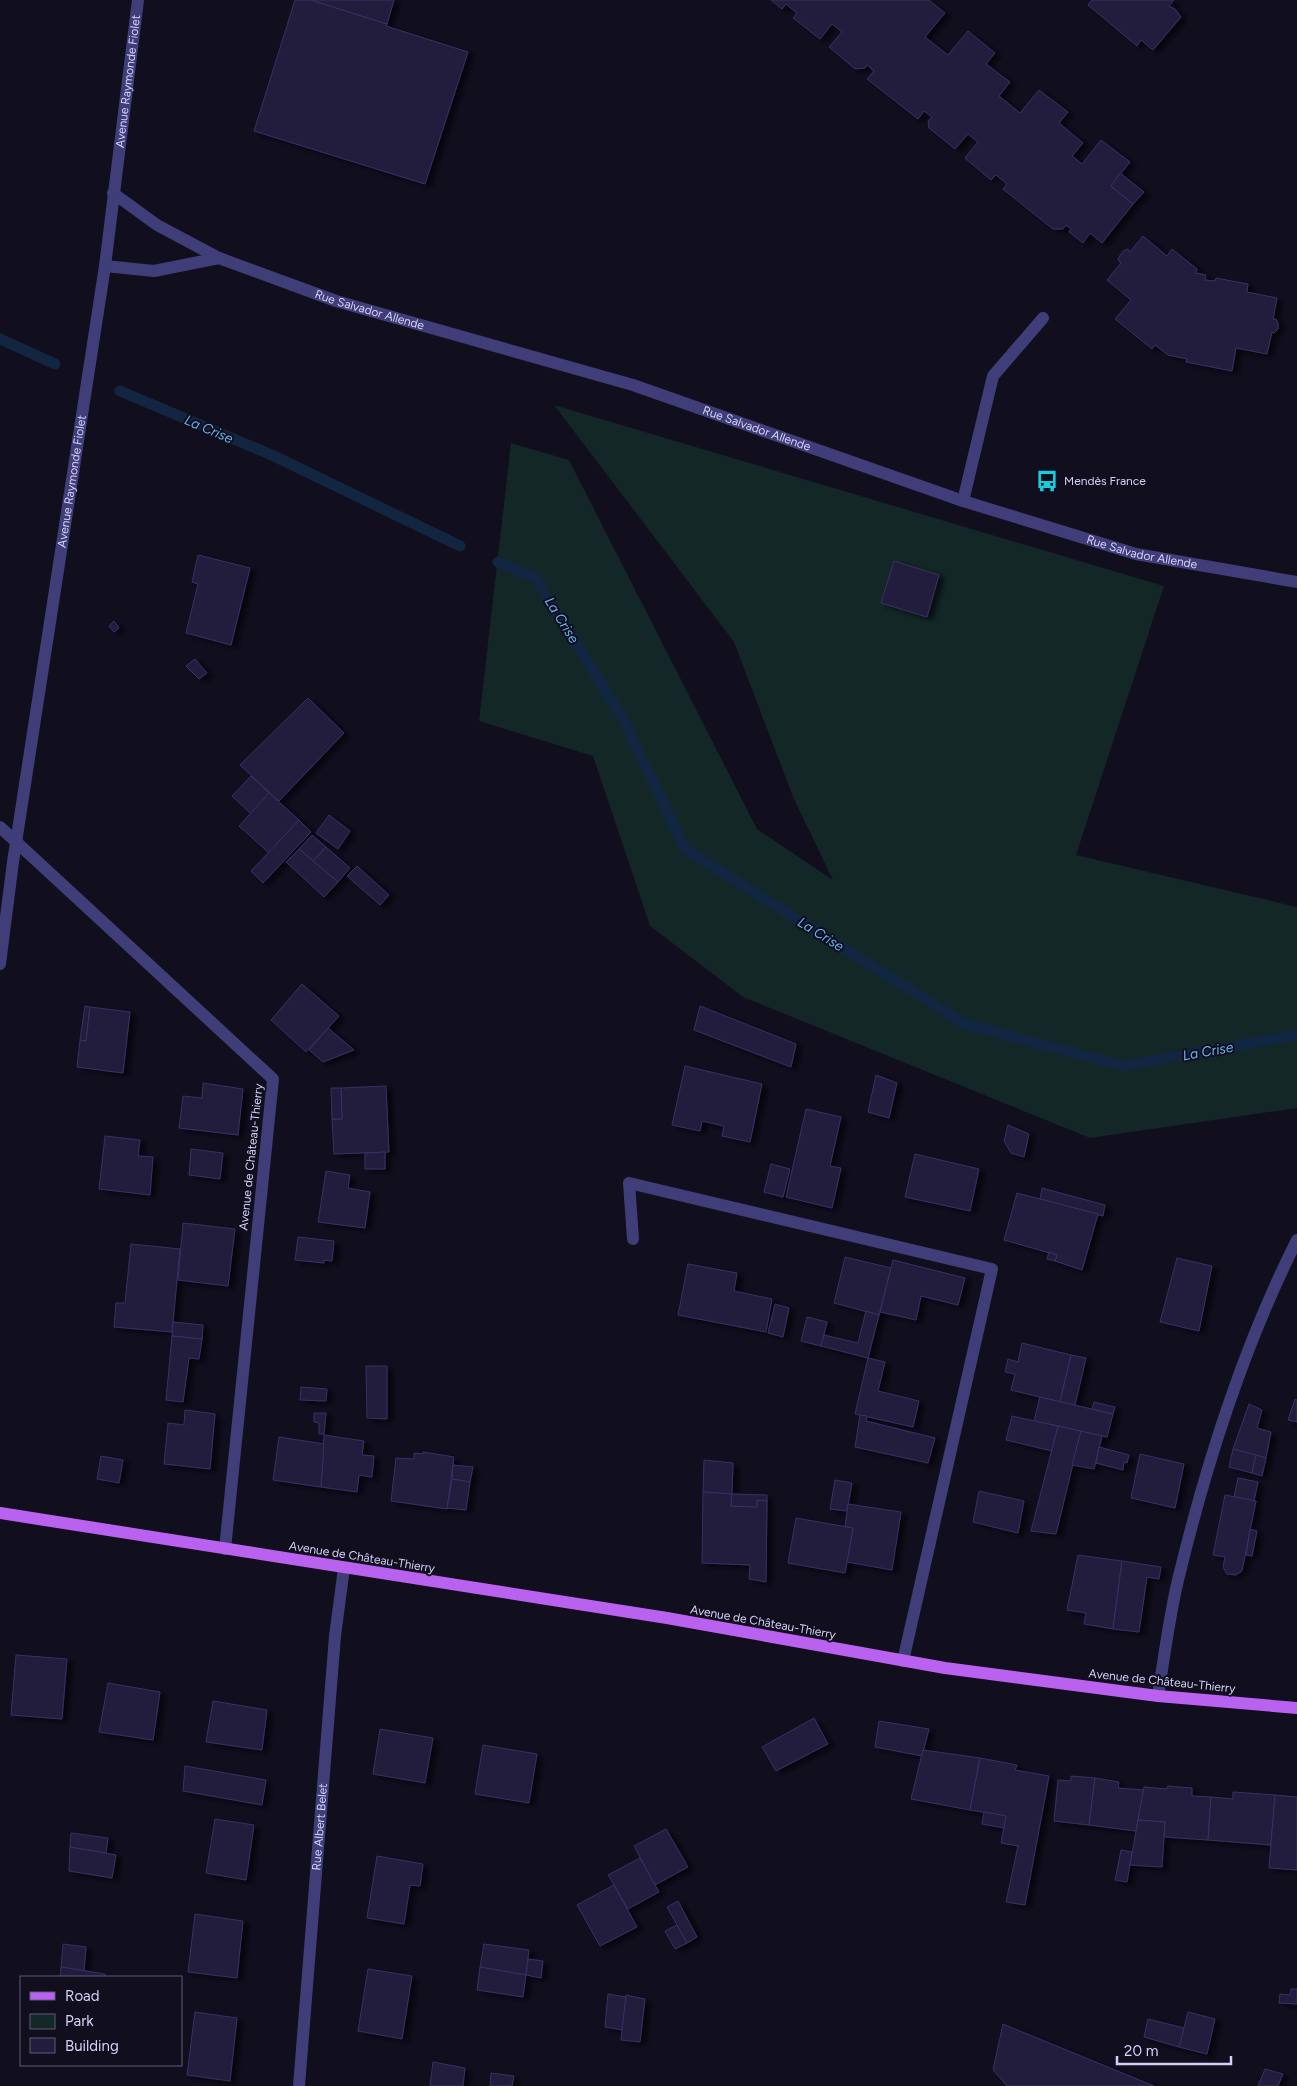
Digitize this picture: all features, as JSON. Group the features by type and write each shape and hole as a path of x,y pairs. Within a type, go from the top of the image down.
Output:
{"main road":[{"name":"Avenue de Château-Thierry","path":"0,1513 667,1618 903,1662 1158,1696 1297,1708"}],"street":[{"name":"Avenue Raymonde Fiolet","path":"0,964 16,842 105,266 138,0"},
{"name":"Rue Salvador Allende","path":"113,193 157,225 219,258 336,301 633,385 963,501 1136,554 1297,582"},
{"path":"105,266 154,271 219,258"},
{"path":"963,501 993,376 1043,318"},
{"name":"Avenue de Château-Thierry","path":"0,826 273,1079 225,1548"},
{"path":"633,1239 629,1183 992,1270 903,1662"},
{"path":"1158,1696 1178,1582 1209,1461 1271,1292 1297,1240"},
{"name":"Rue Albert Belet","path":"299,2086 335,1636 344,1568"}],"green space":[{"path":"554,405 1164,586 1076,855 1297,907 1297,1108 1090,1138 743,997 650,926 593,756 479,721 511,443 569,460 757,829 833,880 793,797 734,642"}],"building":[{"path":"295,0 311,0 468,52 425,184 254,131"},
{"path":"311,0 394,0 387,24"},
{"path":"771,0 929,0 945,13 925,37 948,55 968,31 995,53 986,64 1010,82 999,96 1020,113 1039,90 1068,112 1059,123 1083,143 1072,156 1082,164 1101,140 1130,162 1111,186 1133,204 1102,243 1090,233 1083,243 1069,232 1071,229 1066,225 1063,229 1053,229 1003,189 1007,184 996,175 991,180 965,158 978,142 968,134 955,149 929,128 928,121 932,117 924,111 918,119 867,79 874,71 867,65 865,68 855,69 829,47 842,32 832,24 820,39 793,18 797,13 786,4 782,9"},
{"path":"1092,0 1174,0 1169,6 1175,9 1181,17 1153,50 1141,40 1137,46 1088,5"},
{"path":"1120,173 1144,192 1133,204 1111,186"},
{"path":"1143,236 1167,256 1172,249 1197,269 1196,273 1206,275 1205,280 1215,281 1216,278 1248,284 1247,292 1277,298 1273,319 1276,319 1278,323 1278,329 1274,333 1272,332 1267,354 1236,348 1232,371 1186,362 1187,359 1168,355 1155,345 1152,349 1115,319 1131,300 1107,280 1121,263 1118,260 1123,251 1128,249 1130,252"},
{"path":"198,555 250,568 231,645 186,633 198,584 192,582"},
{"path":"894,561 939,575 927,617 881,603"},
{"path":"114,621 119,628 114,632 109,626"},
{"path":"195,659 207,673 199,679 186,666"},
{"path":"308,698 344,733 279,801 240,765"},
{"path":"251,776 269,793 251,814 232,796"},
{"path":"269,793 299,820 269,853 239,826"},
{"path":"329,815 350,831 338,849 316,833"},
{"path":"299,820 311,832 263,883 251,871"},
{"path":"312,835 326,847 313,861 299,849"},
{"path":"326,847 350,868 338,882 313,861"},
{"path":"299,849 338,882 324,897 286,862"},
{"path":"357,866 389,895 380,905 347,876"},
{"path":"302,984 339,1016 306,1052 271,1020"},
{"path":"85,1006 90,1007 86,1041 80,1040"},
{"path":"700,1006 796,1044 791,1067 694,1030"},
{"path":"90,1007 130,1012 123,1073 77,1067 80,1040 86,1041"},
{"path":"328,1028 354,1050 323,1062 309,1050"},
{"path":"685,1066 762,1084 750,1142 722,1136 724,1126 702,1121 700,1131 672,1125"},
{"path":"876,1075 897,1083 889,1118 868,1112"},
{"path":"203,1083 243,1089 238,1135 179,1128 183,1096 202,1098"},
{"path":"386,1086 389,1152 334,1154 332,1119 342,1119 341,1088"},
{"path":"331,1088 341,1088 342,1119 332,1119"},
{"path":"806,1109 841,1117 830,1166 841,1168 832,1208 786,1197"},
{"path":"1008,1125 1029,1134 1024,1157 1011,1153 1004,1141"},
{"path":"105,1136 140,1140 138,1156 153,1157 150,1195 99,1189"},
{"path":"191,1149 223,1153 220,1179 189,1175"},
{"path":"385,1152 385,1169 365,1169 365,1153"},
{"path":"915,1154 979,1169 970,1211 905,1197"},
{"path":"771,1164 790,1169 783,1197 764,1192"},
{"path":"326,1171 350,1175 348,1188 370,1192 365,1228 318,1222"},
{"path":"1042,1188 1105,1205 1103,1216 1040,1199"},
{"path":"1017,1193 1098,1214 1082,1270 1055,1261 1057,1255 1004,1240"},
{"path":"183,1223 235,1229 228,1286 178,1280"},
{"path":"298,1237 334,1241 332,1261 324,1260 324,1263 295,1260"},
{"path":"131,1244 180,1249 172,1332 114,1327 116,1303 125,1303"},
{"path":"1049,1252 1057,1255 1055,1261 1047,1259"},
{"path":"845,1257 891,1268 879,1315 834,1303"},
{"path":"1177,1258 1212,1266 1199,1331 1160,1322"},
{"path":"893,1260 965,1278 958,1305 921,1296 916,1320 880,1312"},
{"path":"688,1264 737,1273 734,1291 772,1299 766,1332 678,1315"},
{"path":"775,1304 789,1308 783,1337 768,1333"},
{"path":"866,1311 879,1315 868,1358 821,1346 824,1335 858,1343"},
{"path":"807,1317 827,1322 821,1346 801,1341"},
{"path":"173,1322 203,1325 202,1339 172,1336"},
{"path":"172,1336 202,1339 199,1359 189,1358 183,1402 166,1400"},
{"path":"1022,1343 1071,1355 1060,1402 1011,1390 1015,1374 1005,1372 1008,1359 1018,1362"},
{"path":"1071,1355 1086,1358 1075,1405 1060,1402"},
{"path":"868,1358 885,1362 878,1391 919,1401 913,1427 855,1414"},
{"path":"366,1366 387,1366 387,1419 367,1418"},
{"path":"301,1387 327,1389 326,1401 300,1400"},
{"path":"1040,1397 1113,1414 1107,1437 1034,1421"},
{"path":"1295,1399 1297,1400 1297,1422 1288,1420"},
{"path":"1094,1402 1115,1407 1113,1414 1092,1409"},
{"path":"1249,1404 1262,1410 1257,1428 1271,1432 1266,1458 1233,1449"},
{"path":"185,1410 215,1414 210,1469 164,1464 168,1423 184,1425"},
{"path":"314,1413 326,1413 324,1434 319,1434 319,1423 314,1422"},
{"path":"860,1415 867,1416 866,1421 935,1438 928,1463 855,1447"},
{"path":"1012,1416 1058,1426 1052,1451 1006,1440"},
{"path":"1058,1426 1081,1431 1056,1534 1031,1531"},
{"path":"1081,1431 1102,1436 1094,1469 1072,1465"},
{"path":"324,1435 364,1441 362,1455 374,1456 372,1477 359,1475 357,1492 321,1487"},
{"path":"279,1437 324,1444 321,1487 273,1480"},
{"path":"1099,1447 1129,1455 1127,1463 1124,1462 1123,1470 1096,1463"},
{"path":"1233,1449 1256,1455 1252,1473 1229,1467"},
{"path":"423,1452 454,1457 447,1509 391,1501 396,1458 414,1459 414,1453 423,1454"},
{"path":"1140,1454 1184,1464 1175,1508 1131,1498"},
{"path":"1256,1455 1266,1458 1262,1476 1252,1473"},
{"path":"101,1456 123,1460 119,1483 97,1479"},
{"path":"704,1460 733,1463 732,1494 703,1492"},
{"path":"453,1465 473,1467 470,1482 452,1479"},
{"path":"1238,1478 1258,1482 1254,1501 1234,1497"},
{"path":"452,1479 470,1482 466,1510 447,1508"},
{"path":"835,1480 852,1483 847,1511 830,1509"},
{"path":"979,1491 1024,1501 1018,1533 973,1522"},
{"path":"703,1492 732,1494 731,1506 757,1507 757,1500 767,1501 766,1582 749,1579 750,1565 702,1563"},
{"path":"732,1494 767,1495 767,1501 757,1500 757,1507 731,1506"},
{"path":"1225,1495 1256,1501 1242,1571 1236,1575 1227,1574 1223,1567 1225,1557 1213,1555"},
{"path":"848,1504 901,1512 892,1570 847,1562 853,1528 845,1527"},
{"path":"796,1518 853,1528 845,1573 788,1563"},
{"path":"1250,1529 1257,1531 1252,1556 1246,1555"},
{"path":"1078,1555 1122,1561 1113,1629 1084,1624 1086,1613 1067,1610"},
{"path":"1122,1561 1161,1567 1159,1579 1147,1577 1139,1632 1113,1629"},
{"path":"16,1655 67,1659 62,1719 11,1715"},
{"path":"108,1683 160,1692 153,1740 99,1732"},
{"path":"213,1701 267,1710 262,1750 206,1742"},
{"path":"814,1718 828,1744 776,1771 762,1747"},
{"path":"879,1721 929,1729 922,1756 875,1747"},
{"path":"380,1729 433,1738 425,1783 373,1774"},
{"path":"483,1745 537,1754 529,1803 475,1794"},
{"path":"923,1750 980,1758 970,1810 911,1799"},
{"path":"980,1758 1017,1765 1015,1770 1049,1776 1025,1905 1006,1902 1018,1846 1001,1843 1006,1816 970,1810"},
{"path":"185,1766 266,1780 262,1805 183,1791"},
{"path":"1071,1776 1095,1778 1089,1825 1054,1821 1058,1780 1071,1781"},
{"path":"1095,1778 1119,1782 1118,1788 1144,1790 1136,1831 1089,1825"},
{"path":"1168,1786 1192,1788 1192,1796 1211,1797 1208,1840 1164,1837 1165,1822 1138,1820 1144,1787 1167,1789"},
{"path":"1233,1792 1275,1795 1271,1845 1208,1840 1211,1797 1233,1799"},
{"path":"1275,1795 1297,1797 1297,1870 1269,1868"},
{"path":"984,1812 1006,1816 1004,1828 982,1824"},
{"path":"215,1819 254,1825 246,1880 206,1873"},
{"path":"1138,1820 1165,1822 1162,1867 1130,1865"},
{"path":"666,1829 688,1867 655,1885 634,1846"},
{"path":"71,1833 108,1838 106,1853 70,1847"},
{"path":"70,1847 116,1855 112,1878 69,1871"},
{"path":"1121,1850 1132,1852 1127,1882 1115,1880"},
{"path":"377,1856 423,1864 420,1886 410,1885 404,1924 367,1918"},
{"path":"640,1858 659,1892 628,1909 608,1875"},
{"path":"614,1885 637,1927 600,1946 577,1905"},
{"path":"678,1901 697,1937 687,1943 667,1907"},
{"path":"195,1914 243,1921 237,1978 188,1972"},
{"path":"677,1925 687,1943 675,1949 665,1931"},
{"path":"63,1944 86,1947 84,1971 61,1967"},
{"path":"484,1944 529,1950 526,1975 480,1967"},
{"path":"528,1959 543,1961 541,1978 526,1975"},
{"path":"61,1967 105,1974 105,1976 60,1976"},
{"path":"480,1967 526,1975 523,1997 477,1990"},
{"path":"368,1969 412,1976 402,2039 358,2031"},
{"path":"1291,1989 1297,1989 1297,2004 1279,2003 1280,1994 1290,1995"},
{"path":"608,1994 626,1997 622,2030 605,2027"},
{"path":"626,1995 645,1999 640,2042 621,2040"},
{"path":"195,2012 237,2018 230,2081 187,2075"},
{"path":"1188,2012 1215,2019 1207,2054 1179,2047"},
{"path":"1148,2019 1184,2028 1179,2047 1144,2037"},
{"path":"1003,2024 1154,2086 1007,2086 993,2070"},
{"path":"433,2062 465,2068 463,2086 430,2086"},
{"path":"1265,2069 1283,2074 1278,2086 1258,2086"},
{"path":"491,2073 514,2076 512,2086 490,2086"}],"waterway":[{"name":"La Crise","path":"0,339 55,364"},
{"name":"La Crise","path":"120,391 274,456 460,546"},
{"name":"La Crise","path":"498,562 535,578 623,719 685,849 965,1024 1123,1066 1297,1035"}],"place":[{"name":"Mendès France","path":"1047,481"}]}
